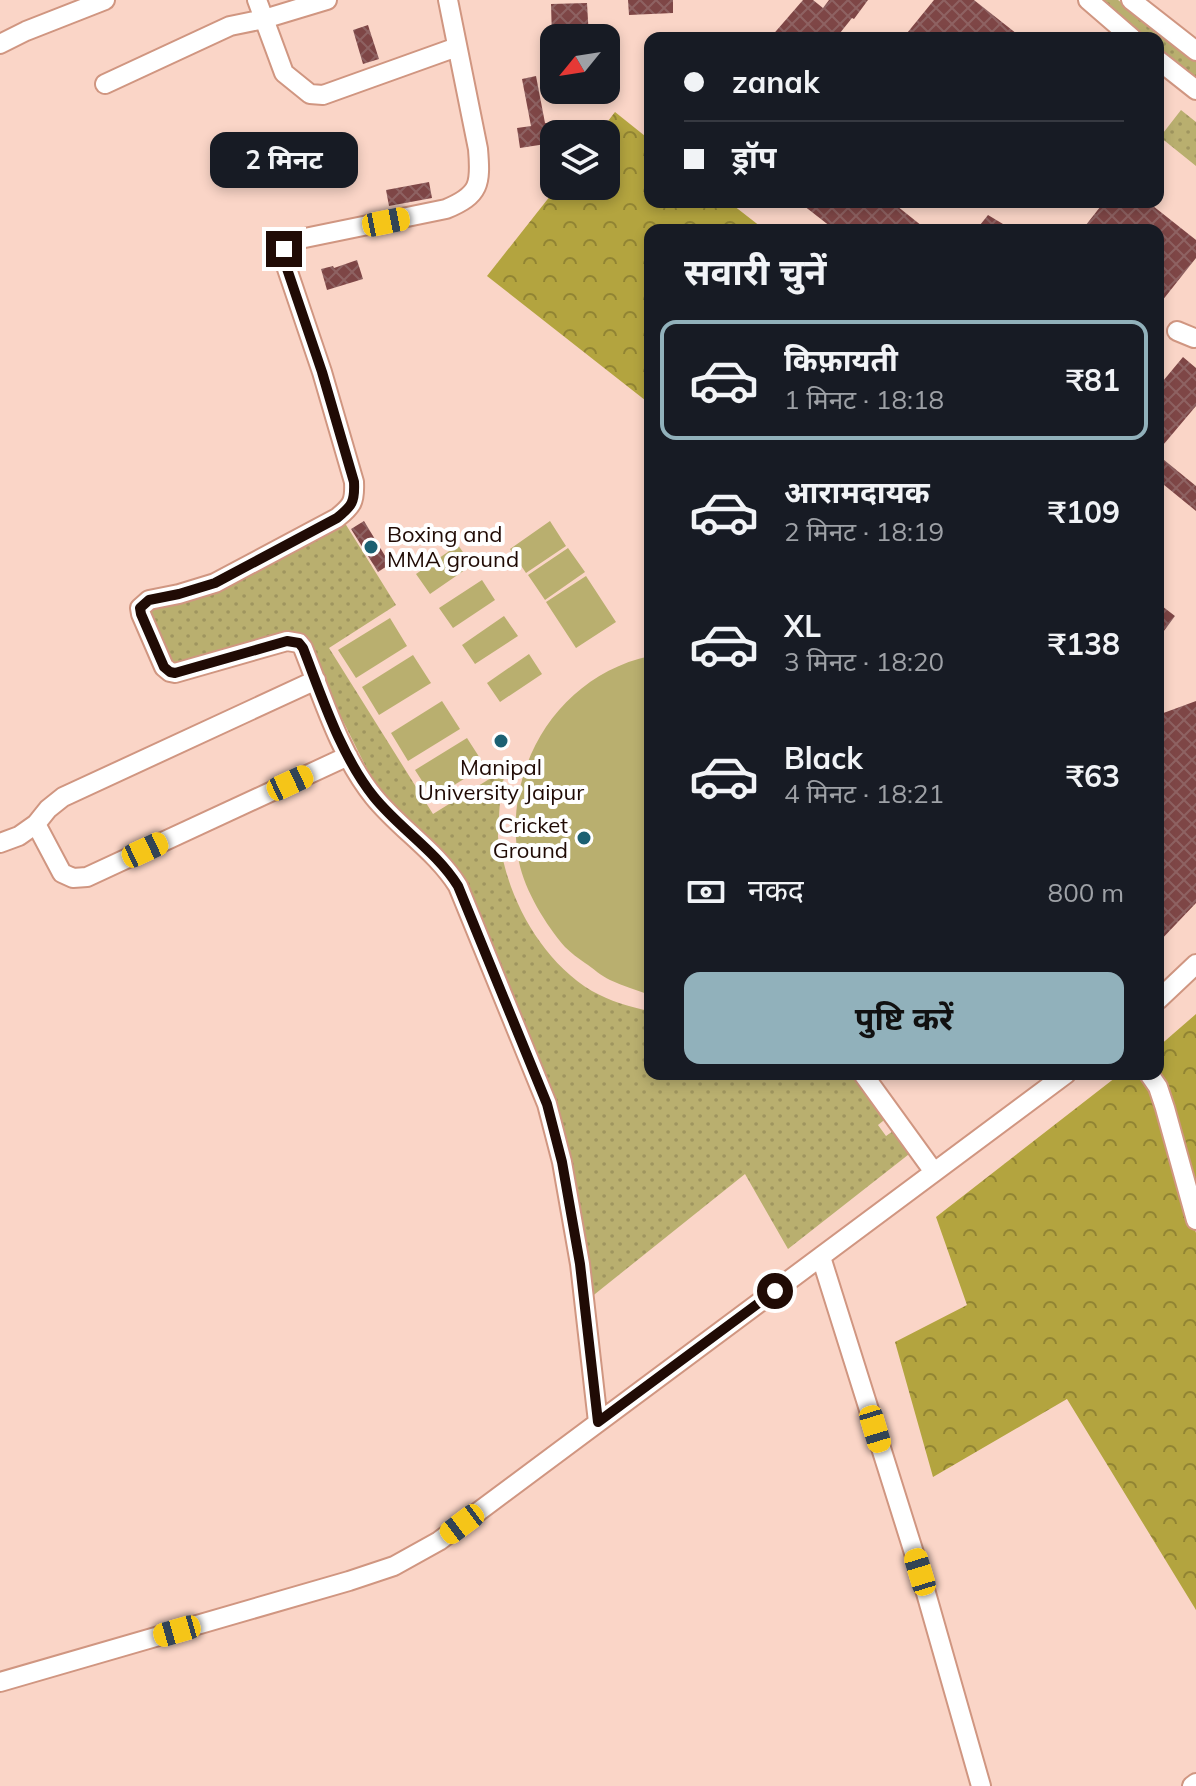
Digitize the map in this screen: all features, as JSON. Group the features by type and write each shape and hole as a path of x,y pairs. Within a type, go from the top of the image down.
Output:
{"street":[{"path":"0,44 105,0"},
{"path":"257,0 284,73 310,94 323,95 457,47"},
{"path":"105,84 230,26 327,0"},
{"path":"448,0 478,149 480,171 476,189 464,202 446,209 295,240 284,249 283,257 322,372 354,482 355,497 349,508 337,518 242,570 191,591 149,600 140,608 164,667 170,672 293,641 299,643 348,756 372,795 434,856 458,886 547,1104 562,1162 580,1264 598,1422"},
{"path":"1088,0 1125,32"},
{"path":"1131,0 1196,51"},
{"path":"1164,65 1196,90"},
{"path":"0,843 19,836 36,824 63,797 316,680"},
{"path":"36,824 62,873 73,878 87,877 348,756"},
{"path":"1164,994 1196,964"},
{"path":"867,1080 934,1172"},
{"path":"0,1682 334,1586 394,1566 439,1541 1058,1080"},
{"path":"1153,1080 1165,1108 1196,1220"},
{"path":"821,1257 920,1572 981,1786"}],"shaded area":[{"path":"1100,0 1118,0 1160,32 1132,32"},
{"path":"1164,35 1196,60 1196,83 1164,59"},
{"path":"1181,110 1196,122 1196,166 1164,140 1164,132"},
{"path":"343,520 396,605 329,648 433,814 507,768 501,792 498,839 516,898 535,934 560,966 592,991 644,1010 644,1080 860,1080 888,1117 878,1125 886,1136 896,1129 913,1151 788,1249 745,1174 590,1298 573,1197 458,874 377,789 301,637 176,669 149,609 210,592 287,555"},
{"path":"550,521 566,546 526,573 510,549"},
{"path":"458,545 472,565 430,594 416,574"},
{"path":"568,548 585,572 545,600 528,575"},
{"path":"586,576 616,622 576,648 546,602"},
{"path":"482,580 495,600 453,628 439,608"},
{"path":"504,616 518,636 475,664 462,645"},
{"path":"390,618 407,646 356,678 338,650"},
{"path":"529,654 542,674 500,702 487,683"},
{"path":"413,655 431,683 379,715 362,687"},
{"name":"Cricket Ground","path":"644,658 644,993 603,976 572,953 558,938 526,884 519,862 516,828 519,794 528,762 543,732 563,706 588,684 617,667"},
{"path":"442,701 460,729 408,761 391,733"},
{"path":"467,738 485,766 433,798 415,770"}],"green space":[{"path":"615,112 644,135 644,208 737,208 757,224 644,224 644,399 487,276 547,200 620,200 620,120 609,120"},
{"path":"1196,1014 1196,1200 1177,1141 1164,1080 1164,1042"},
{"path":"1112,1080 1144,1080 1155,1098 1196,1233 1196,1610 1067,1399 933,1477 895,1342 967,1305 936,1217"}],"building":[{"path":"628,0 673,0 673,13 629,15"},
{"path":"803,0 813,0 823,8 829,0 868,0 841,32 775,32"},
{"path":"934,0 974,0 1014,32 908,32"},
{"path":"587,3 588,24 552,24 551,4"},
{"path":"368,25 379,59 363,64 353,30"},
{"path":"536,76 544,120 540,120 540,145 520,148 517,128 531,126 522,79"},
{"path":"429,182 432,198 389,206 386,190"},
{"path":"807,208 900,208 920,224 827,224"},
{"path":"1099,208 1156,208 1196,240 1196,258 1164,298 1164,224 1087,224"},
{"path":"988,215 1003,224 981,224"},
{"path":"357,260 363,279 327,290 321,269"},
{"path":"1183,357 1196,368 1196,406 1164,444 1164,380"},
{"path":"1164,460 1196,486 1196,511 1164,485"},
{"name":"Boxing and MMA ground","path":"364,521 390,564 378,572 351,529"},
{"path":"1164,608 1175,616 1164,631"},
{"path":"1196,701 1196,903 1164,937 1164,713"}],"place":[{"name":"Boxing and MMA ground","path":"371,547"},
{"name":"Manipal University Jaipur","path":"501,741"},
{"name":"Cricket Ground","path":"584,838"}],"route":[{"path":"284,249 283,257 322,372 354,482 355,497 349,508 337,518 242,570 215,583 144,603 140,608 141,614 164,667 175,673 287,641 299,643 348,756 372,795 434,856 458,886 547,1104 562,1162 580,1264 598,1422 775,1291"}]}
